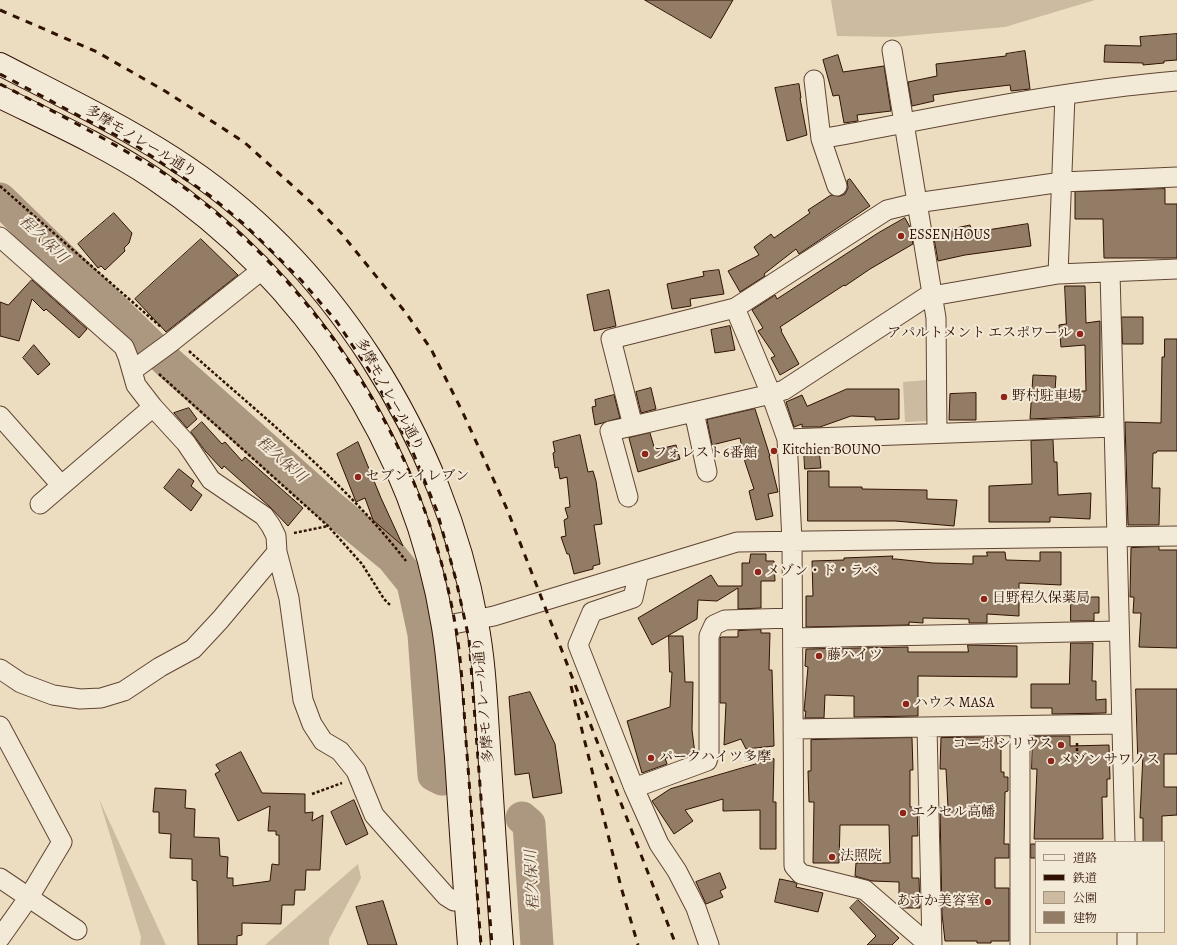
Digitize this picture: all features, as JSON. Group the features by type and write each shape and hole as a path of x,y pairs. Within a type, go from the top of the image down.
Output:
{"main road":[{"name":"多摩モノレール通り","path":"0,64 125,129 174,159 211,185 280,244 342,314 365,348 416,439 434,478 455,532 477,620 484,681 502,945"},
{"name":"多摩モノレール通り","path":"0,97 111,153 151,176 192,205 263,269 316,331 342,367 374,425 401,481 423,541 434,580 443,626 450,684 469,945"}],"street":[{"path":"892,50 936,318 937,433"},
{"path":"814,80 821,138 837,186"},
{"path":"821,138 1065,95 1140,84 1177,81"},
{"path":"1058,274 1065,95"},
{"path":"633,426 611,339 735,308 887,210 916,203 1062,182 1177,177"},
{"path":"0,237 142,362"},
{"path":"263,269 172,341 142,362 136,385 153,407 186,443 211,480 264,516 276,544 289,598 303,700 312,724 323,741 340,751 356,771 374,815 446,896 454,901 466,900"},
{"path":"628,497 610,432 784,390 926,297 1058,274 1177,269"},
{"path":"1110,272 1125,841"},
{"path":"735,308 771,394 787,439 792,541 794,866 801,874 865,890 929,945"},
{"path":"40,504 153,407"},
{"path":"694,412 707,472"},
{"path":"0,416 61,485"},
{"path":"787,439 1114,427"},
{"path":"443,626 494,616 737,542 1177,536"},
{"path":"0,669 21,684 53,695 80,699 101,698 124,691 160,667 193,649 220,620 276,544"},
{"path":"639,572 632,598 592,612 578,645 634,788 659,844 677,871 696,908 709,945"},
{"path":"634,788 707,761 709,754 709,636 714,624 725,620 792,618"},
{"path":"793,638 1120,630"},
{"path":"793,729 1122,724"},
{"path":"0,726 62,842 29,897 0,938"},
{"path":"1020,726 1020,945"},
{"path":"927,727 932,945"},
{"path":"0,878 77,930"},
{"path":"1127,933 1127,945"}],"path":[{"path":"0,186 172,341 318,464 383,531 411,566"},
{"path":"142,362 328,526 362,564 390,606"},
{"path":"276,544 328,526"},
{"path":"1077,725 1077,768"},
{"path":"312,794 346,781 356,771"}],"green space":[{"path":"831,0 1095,0 1005,27 894,37 837,36"},
{"path":"927,380 928,421 905,422 903,382"},
{"path":"99,799 166,945 140,945 141,937"},
{"path":"358,864 361,878 329,939 329,945 265,945"}],"building":[{"path":"645,0 733,0 711,38"},
{"path":"1177,34 1177,60 1143,65 1143,63 1104,62 1105,45 1141,46 1140,37"},
{"path":"1025,51 1030,89 1011,91 1010,85 959,91 933,95 934,101 912,106 908,82 937,76 936,64 1006,56 1006,54"},
{"path":"838,55 843,72 884,66 891,111 857,115 858,121 844,123 839,95 833,96 823,60"},
{"path":"799,84 807,135 787,141 775,88"},
{"path":"850,179 870,206 799,254 796,249 764,274 765,276 740,292 728,271 759,255 754,247 771,234 774,238 810,213 808,210 831,195 840,196 845,194 848,188 847,181"},
{"path":"1165,189 1165,204 1177,204 1177,258 1104,258 1103,219 1075,219 1075,192"},
{"path":"114,213 132,233 129,243 124,248 125,251 105,270 101,266 98,268 78,244"},
{"path":"905,218 910,227 913,244 870,269 845,286 844,285 780,327 799,364 780,375 771,358 775,356 758,331 763,328 752,310 775,295 777,299 878,233"},
{"path":"1028,224 1031,246 965,255 938,261 933,233 970,225 972,232"},
{"path":"201,239 238,275 166,332 135,299"},
{"path":"719,270 724,294 690,299 691,306 672,309 667,284 704,276 703,272"},
{"path":"32,280 87,329 79,338 46,309 44,311 32,299 19,341 0,336 0,302 8,305"},
{"path":"1065,286 1085,286 1086,323 1100,321 1100,416 1030,419 1033,375 1056,376 1055,391 1086,391 1085,345 1061,347 1059,325 1066,324"},
{"path":"609,290 616,326 594,331 587,295"},
{"path":"1122,317 1143,317 1143,344 1123,344"},
{"path":"730,326 735,350 715,353 711,330"},
{"path":"1165,339 1177,339 1177,451 1157,451 1156,453 1153,453 1152,488 1160,488 1159,525 1128,525 1125,422 1161,423 1162,357 1164,357"},
{"path":"34,345 50,364 38,375 23,358"},
{"path":"651,388 656,409 641,413 636,392"},
{"path":"847,389 899,389 899,419 875,420 875,417 851,416 820,427 802,427 802,424 794,427 786,402 802,395 807,406"},
{"path":"976,393 976,420 949,420 950,394"},
{"path":"614,395 620,418 595,425 592,407 596,406 595,400"},
{"path":"189,408 197,419 187,428 174,413"},
{"path":"755,409 770,456 778,492 768,494 773,516 756,520 749,491 754,489 745,462 740,438 712,445 707,420"},
{"path":"202,422 222,444 225,442 242,461 245,457 303,508 288,526 270,507 224,466 222,469 206,452 191,432"},
{"path":"650,433 655,450 676,445 680,459 638,472 629,438"},
{"path":"580,435 588,472 593,471 596,481 602,524 594,525 600,564 593,566 593,569 574,574 569,554 567,554 561,537 566,536 564,520 568,518 565,508 570,507 567,477 560,479 558,467 555,468 553,453 555,452 553,442"},
{"path":"1053,440 1054,462 1057,462 1058,495 1091,493 1090,519 1050,517 1050,522 989,522 989,486 1032,484 1031,441"},
{"path":"358,442 403,546 373,520 365,498 356,502 337,454"},
{"path":"804,449 819,449 821,468 805,469"},
{"path":"179,469 194,481 191,486 202,495 191,511 164,488"},
{"path":"808,471 829,471 829,487 927,490 927,499 957,500 954,526 895,521 808,521"},
{"path":"1159,547 1159,550 1177,550 1177,648 1139,647 1141,613 1133,613 1134,597 1130,597 1131,548"},
{"path":"987,552 1005,552 1006,560 1040,561 1040,552 1061,552 1061,585 1019,583 1019,616 987,614 987,623 969,623 969,619 923,618 923,623 909,622 909,625 806,627 806,596 813,596 812,561 893,556 892,559 933,563 973,564 973,556 987,556"},
{"path":"751,554 766,554 766,561 774,561 775,581 761,581 761,608 738,609 738,588 717,601 698,600 697,619 652,645 638,618 711,575 718,586 742,586 742,563 749,563"},
{"path":"1071,597 1099,597 1099,613 1094,613 1094,621 1071,621"},
{"path":"761,630 761,633 770,633 769,670 772,670 774,746 746,749 741,739 724,745 726,703 720,703 720,638 738,637 738,631"},
{"path":"669,636 683,636 685,682 693,682 692,730 695,754 665,758 667,764 642,773 627,721 670,707 672,672 670,672"},
{"path":"1071,643 1093,643 1092,681 1096,681 1096,700 1106,699 1106,713 1052,714 1052,708 1031,708 1031,684 1069,684"},
{"path":"968,645 1017,646 1017,677 918,676 918,716 854,717 854,696 825,695 824,718 805,718 806,711 804,711 808,667 805,666 806,649 908,647 908,652 968,652"},
{"path":"1136,689 1177,689 1177,754 1164,754 1164,787 1177,787 1177,815 1162,816 1162,841 1143,841 1143,818 1140,818 1143,754 1138,754"},
{"path":"530,692 555,744 562,793 533,798 529,773 515,775 509,697"},
{"path":"1033,736 1070,736 1070,746 1109,745 1110,779 1107,779 1107,797 1102,797 1103,839 1034,839 1037,769 1032,769"},
{"path":"996,737 997,743 1001,743 1001,772 1004,772 1004,777 1008,777 1008,791 1005,792 1004,844 1009,844 1009,858 995,858 995,888 1009,888 1009,941 977,943 977,941 945,941 942,914 940,808 948,808 946,769 940,769 941,738"},
{"path":"912,738 913,770 910,770 910,807 917,807 918,836 912,836 912,878 919,878 920,908 903,908 899,904 899,882 872,881 855,876 856,863 890,863 889,825 840,825 839,863 813,863 814,802 809,802 808,771 811,771 811,740"},
{"path":"241,752 262,793 305,794 305,813 313,812 312,821 323,815 320,870 306,870 305,890 295,890 294,905 282,905 281,924 242,923 242,935 237,936 237,945 198,945 197,881 192,880 192,859 170,858 171,834 159,833 159,812 153,812 155,788 186,790 185,808 195,809 194,837 219,838 220,856 228,857 227,878 233,878 233,886 270,881 272,864 279,865 279,835 276,835 276,831 268,831 270,806 238,821 215,774 220,771 216,765"},
{"path":"774,759 773,802 776,802 776,849 760,849 760,810 723,811 723,799 685,810 693,821 674,834 652,801 670,789"},
{"path":"354,800 368,834 346,845 331,812"},
{"path":"1031,844 1035,844 1035,858 1031,858"},
{"path":"720,873 726,888 720,891 723,897 706,904 696,882"},
{"path":"780,879 794,882 797,884 796,887 823,893 818,912 775,902"},
{"path":"858,900 899,938 892,945 867,945 876,936 850,908"},
{"path":"383,901 397,945 368,945 356,907"}],"waterway":[{"name":"程久保川","path":"0,199 169,363 331,507 392,557 413,583 424,634 434,775 442,779"},
{"name":"程久保川","path":"522,818 529,824 537,945"}],"railway":[{"path":"0,10 97,52 165,91 244,142 314,205 341,233 406,313 431,349 463,413 507,509 676,945"},
{"path":"0,74 138,147 209,195 244,224 301,280 337,322 373,376 412,450 437,511 456,580 469,639 492,945"},
{"path":"0,84 92,132 157,169 224,219 274,268 320,321 361,379 395,441 423,506 444,573 458,642 461,670 481,945"},
{"path":"571,686 621,887 638,945"}],"place":[{"name":"ESSEN HOUS","path":"901,236"},
{"name":"アパルトメント エスポワール","path":"1080,334"},
{"name":"野村駐車場","path":"1004,397"},
{"name":"Kitchien BOUNO","path":"774,451"},
{"name":"フォレスト6番館","path":"645,454"},
{"name":"セブン-イレブン","path":"358,477"},
{"name":"メゾン・ド・ラベ","path":"758,572"},
{"name":"日野程久保薬局","path":"984,599"},
{"name":"藤ハイツ","path":"819,656"},
{"name":"ハウス MASA","path":"906,704"},
{"name":"コーポ シリウス","path":"1061,745"},
{"name":"パークハイツ多摩","path":"651,758"},
{"name":"メゾン サワノス","path":"1051,761"},
{"name":"エクセル高幡","path":"903,813"},
{"name":"法照院","path":"832,857"},
{"name":"あすか美容室","path":"988,902"}]}
